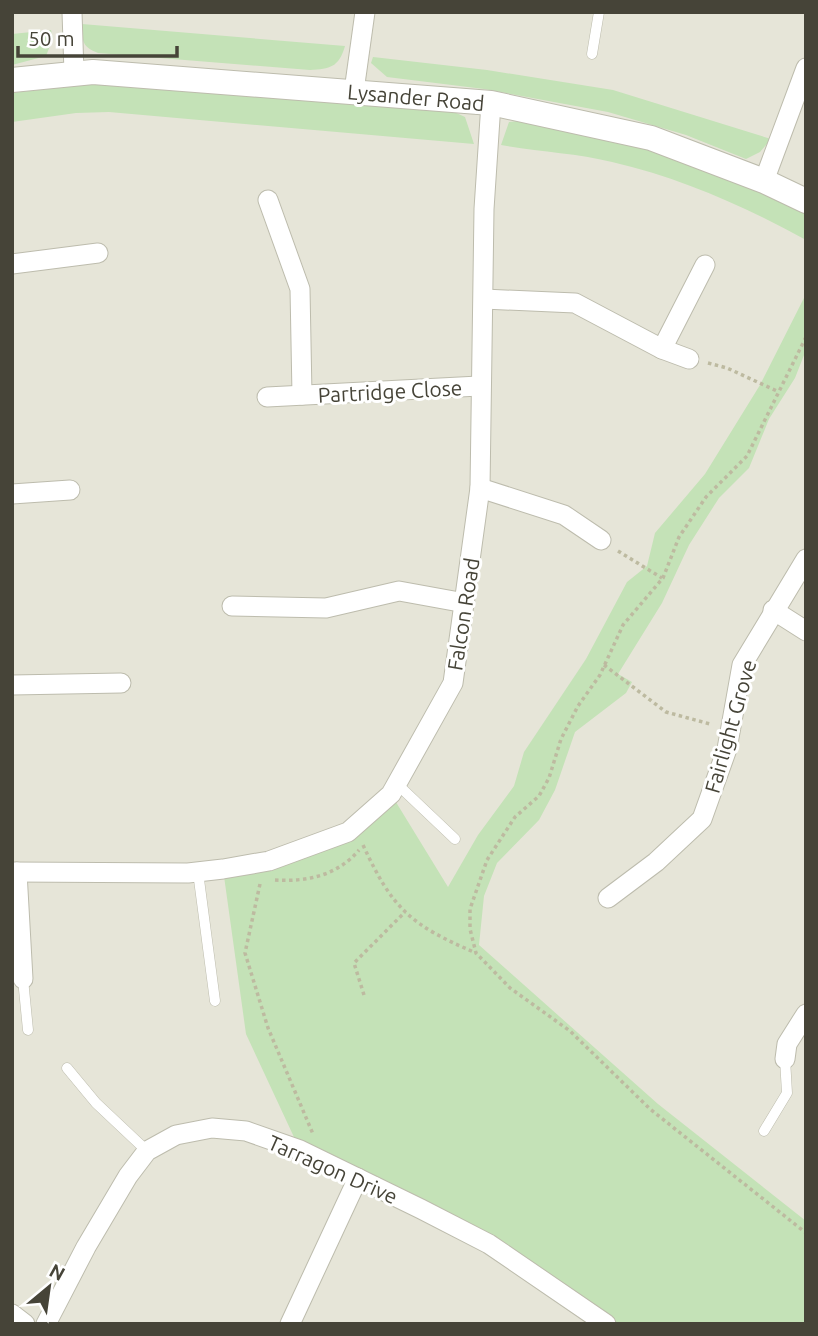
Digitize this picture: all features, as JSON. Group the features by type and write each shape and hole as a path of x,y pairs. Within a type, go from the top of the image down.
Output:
{"street":[{"path":"72,12 74,73"},
{"path":"354,91 365,12"},
{"path":"764,181 806,68"},
{"name":"Lysander Road","path":"12,80 74,73 210,79 491,103 651,138 764,181 806,201"},
{"name":"Falcon Road","path":"15,872 198,872 270,861 348,832 391,794 453,684 465,603 480,488 479,386 484,299 484,209 491,103"},
{"name":"Partridge Close","path":"268,200 300,289 302,395"},
{"path":"12,264 98,253"},
{"path":"662,349 705,265"},
{"path":"484,299 575,303 662,349 689,359"},
{"name":"Partridge Close","path":"267,397 479,386"},
{"path":"480,488 564,515 601,540"},
{"path":"12,494 70,490"},
{"name":"Fairlight Grove","path":"608,898 656,862 702,819 727,749 742,666 806,559"},
{"path":"232,606 326,608 399,591 465,603"},
{"path":"777,605 806,631"},
{"path":"12,685 121,683"},
{"path":"15,872 23,979"},
{"path":"785,1059 787,1044 806,1014"},
{"name":"Tarragon Drive","path":"46,1324 86,1247 128,1176 147,1151 176,1135 212,1128 246,1131 315,1157 358,1178 489,1244 606,1324"},
{"path":"290,1324 358,1178"},
{"path":"12,1314 25,1324"}],"lane":[{"path":"592,54 599,12"},
{"path":"397,784 455,839"},
{"path":"198,872 215,1001"},
{"path":"23,979 28,1030"},
{"path":"765,1131 787,1093 785,1059"},
{"path":"67,1068 96,1103 147,1151"}],"path":[{"path":"476,953 470,929 470,909 487,860 515,817 539,796 549,778 561,739 604,666 623,625 663,578 679,537 706,497 747,457 777,391 806,337"},
{"path":"689,359 727,368 777,391"},
{"path":"601,540 663,578"},
{"path":"604,666 666,712 731,730"},
{"path":"363,845 383,887 405,912 444,939 476,953 510,989 570,1031 650,1109 806,1233"},
{"path":"261,878 244,953 268,1028 313,1132 315,1157"},
{"path":"364,995 354,963 405,912"}],"shaded area":[{"path":"12,12 806,12 806,1324 12,1324"}],"green space":[{"path":"82,24 345,46 333,66 310,70 98,53 84,43"},
{"path":"51,30 53,38 46,56 12,65 12,34"},
{"path":"373,57 487,70 613,90 771,139 760,152 746,159 686,135 608,112 484,89 387,77 371,63"},
{"path":"100,83 452,111 465,117 474,144 109,112 76,113 12,122 12,93"},
{"path":"527,120 599,136 670,157 772,197 806,213 806,240 736,205 663,176 598,159 501,145 509,122"},
{"path":"806,294 806,350 795,378 769,419 749,468 719,498 689,545 662,603 618,674 632,682 626,693 575,732 555,790 539,820 497,863 484,896 479,945 658,1104 806,1221 806,1324 606,1324 443,1221 300,1150 246,1034 223,869 306,849 391,794 448,887 478,835 514,786 524,752 586,659 627,582 647,566 655,533 705,474 760,385"}]}
